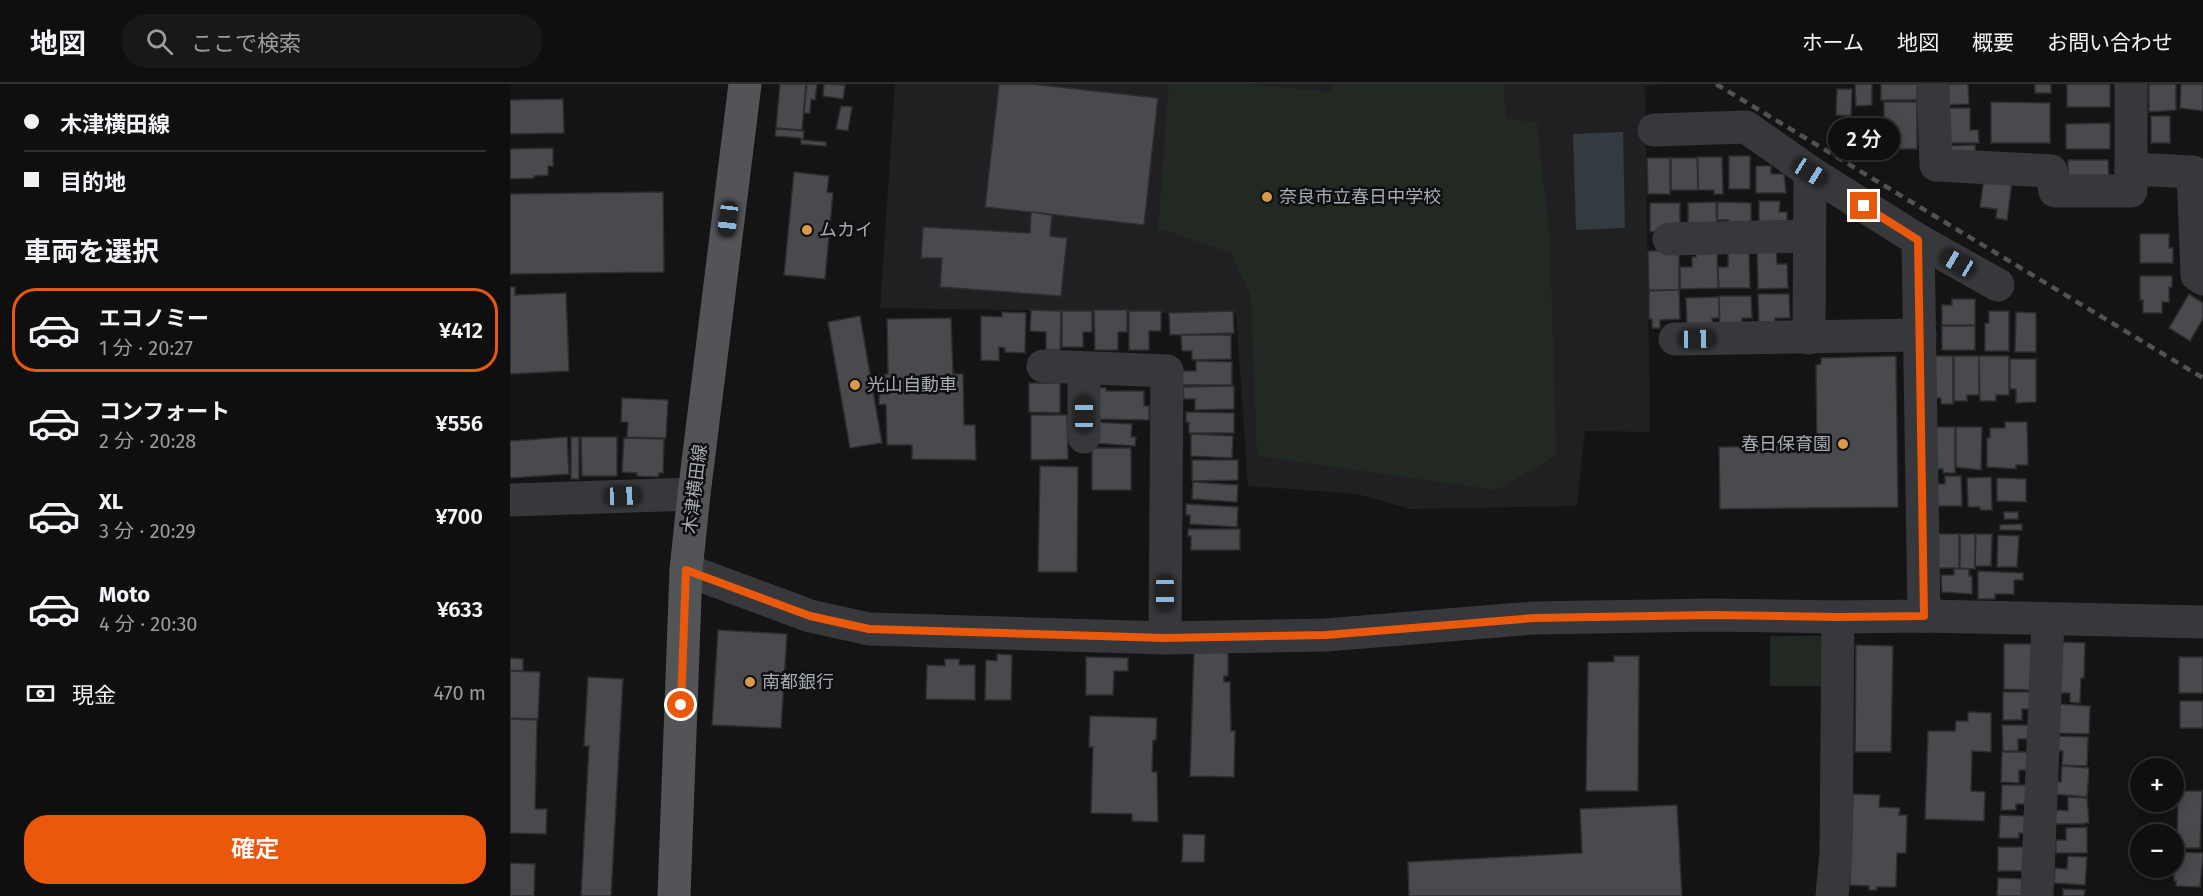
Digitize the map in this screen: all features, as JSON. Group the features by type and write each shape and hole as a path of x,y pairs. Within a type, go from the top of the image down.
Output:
{"main road":[{"name":"木津横田線","path":"674,896 686,570 745,84"}],"street":[{"path":"1933,84 1936,165 2051,171 2055,191 2131,191 2131,84"},
{"path":"1654,130 1746,127 1810,172 1918,240 1998,285"},
{"path":"2131,169 2193,172 2197,275 2203,279"},
{"path":"1809,338 1810,172"},
{"path":"1669,239 1809,236"},
{"path":"1918,240 1924,616"},
{"path":"1675,339 1920,335"},
{"path":"1043,366 1167,371 1165,638"},
{"path":"1084,368 1084,437"},
{"path":"510,500 694,494"},
{"path":"686,570 810,616 869,629 1165,638 1326,635 1534,618 1712,615 1924,616 2203,622"},
{"path":"1832,896 1836,853 1838,617"},
{"path":"2037,896 2048,620"}],"shaded area":[{"name":"奈良市立春日中学校","path":"895,84 1663,84 1645,86 1650,432 1585,431 1577,506 1410,509 1357,494 1248,486 1236,314 880,308"},
{"path":"1169,84 1245,84 1333,92 1334,84 1503,84 1506,118 1537,123 1550,239 1556,456 1496,490 1257,456 1251,297 1231,253 1158,228"},
{"path":"1623,132 1625,228 1576,230 1573,134"},
{"path":"1770,636 1838,636 1838,686 1770,686"}],"building":[{"path":"780,84 806,84 802,130 776,128"},
{"path":"807,84 817,84 815,100 811,99 810,113 804,113"},
{"path":"824,84 845,85 843,99 823,96"},
{"path":"999,84 1032,84 1158,98 1144,225 985,207"},
{"path":"1855,84 1872,84 1872,105 1856,106"},
{"path":"1881,84 1917,84 1917,100 1881,100"},
{"path":"1946,84 1968,84 1969,104 1944,105"},
{"path":"2035,84 2051,84 2051,93 2035,93"},
{"path":"2067,84 2110,84 2110,107 2067,107"},
{"path":"2149,84 2176,84 2176,110 2149,112"},
{"path":"2181,84 2203,84 2203,111 2180,108"},
{"path":"1837,89 1852,89 1851,116 1836,115"},
{"path":"563,99 564,133 510,134 510,100"},
{"path":"1884,102 1917,102 1917,149 1888,149 1888,134 1884,134"},
{"path":"1991,102 2050,103 2050,143 1991,143"},
{"path":"841,106 852,107 848,131 836,129"},
{"path":"1943,108 1970,108 1970,130 1978,130 1979,143 1943,143"},
{"path":"2151,116 2170,116 2170,143 2151,143"},
{"path":"2110,123 2110,149 2066,149 2066,124"},
{"path":"776,129 804,131 803,140 826,142 826,146 801,144 801,138 775,136"},
{"path":"1975,145 1975,155 1944,155 1944,146"},
{"path":"553,148 553,166 548,166 548,175 510,179 510,149"},
{"path":"1729,156 1750,156 1750,189 1729,189"},
{"path":"1698,157 1722,157 1723,194 1714,194 1714,190 1698,190"},
{"path":"1647,158 1670,158 1670,194 1648,194"},
{"path":"1671,158 1697,158 1698,190 1671,190"},
{"path":"2068,160 2108,160 2109,182 2068,182"},
{"path":"1756,166 1771,166 1771,174 1784,174 1786,193 1756,193"},
{"path":"794,172 829,176 827,192 833,193 825,279 784,275"},
{"path":"1984,178 2012,181 2007,220 1996,218 1997,209 1980,207"},
{"path":"663,192 664,272 510,274 510,194"},
{"path":"1759,201 1780,201 1779,212 1787,212 1787,231 1759,231"},
{"path":"1716,202 1717,228 1688,232 1688,203"},
{"path":"1718,202 1751,203 1751,232 1729,232 1729,220 1717,220"},
{"path":"1650,203 1680,203 1680,228 1650,232"},
{"path":"1031,212 1052,215 1050,236 1067,238 1061,296 940,287 942,258 921,258 923,227 1030,233"},
{"path":"2140,234 2169,234 2169,248 2173,248 2173,263 2140,263"},
{"path":"1757,250 1776,250 1777,264 1787,264 1788,288 1758,289"},
{"path":"1648,251 1679,251 1679,290 1649,290"},
{"path":"1717,251 1718,288 1680,289 1680,267 1692,267 1692,257 1696,257 1696,252"},
{"path":"1728,253 1749,253 1750,288 1719,288 1718,267 1728,267"},
{"path":"2140,276 2172,276 2169,302 2162,302 2162,313 2143,313 2143,300 2140,300"},
{"path":"510,287 515,287 515,295 566,293 569,371 510,374"},
{"path":"1679,290 1680,319 1660,320 1660,328 1652,328 1652,319 1649,319 1649,291"},
{"path":"1758,294 1789,294 1790,318 1775,318 1775,327 1759,327"},
{"path":"2189,294 2203,303 2203,319 2190,341 2169,328"},
{"path":"1719,296 1751,296 1752,318 1742,318 1742,329 1720,329"},
{"path":"1719,297 1719,318 1712,318 1713,327 1687,328 1686,298"},
{"path":"1952,299 1975,299 1975,325 1942,325 1942,305 1952,305"},
{"path":"1031,310 1061,311 1060,350 1046,350 1046,332 1030,331"},
{"path":"1094,310 1127,310 1127,332 1118,332 1118,350 1095,350"},
{"path":"1062,311 1092,311 1092,332 1083,332 1083,347 1062,347"},
{"path":"1129,311 1161,311 1161,331 1149,331 1149,350 1129,350"},
{"path":"1233,311 1234,333 1170,335 1169,313"},
{"path":"1989,311 2009,311 2009,351 1985,351 1985,323 1989,323"},
{"path":"1002,312 1026,313 1025,353 1005,352 1005,348 999,347 999,361 981,360 981,316 1002,317"},
{"path":"2016,312 2036,313 2036,352 2015,352"},
{"path":"860,316 882,443 850,448 828,322"},
{"path":"951,318 953,374 963,374 964,425 975,425 976,460 912,459 912,445 887,445 886,404 879,405 879,375 888,374 887,319"},
{"path":"1942,326 1975,326 1975,350 1942,350"},
{"path":"1181,335 1231,335 1231,359 1192,360 1192,351 1182,351"},
{"path":"1896,356 1898,507 1720,509 1719,447 1817,446 1816,365 1821,364 1821,358"},
{"path":"1932,356 1953,356 1953,404 1941,404 1941,398 1932,398"},
{"path":"1954,356 1979,356 1979,395 1967,395 1967,401 1954,401"},
{"path":"1979,356 2009,356 2009,395 1996,395 1996,401 1980,401"},
{"path":"2010,359 2036,359 2036,402 2016,403 2016,389 2010,389"},
{"path":"1196,361 1232,362 1232,385 1182,385 1182,371 1196,371"},
{"path":"1029,383 1060,383 1060,413 1029,412"},
{"path":"1234,386 1234,409 1195,410 1195,399 1184,399 1183,387"},
{"path":"1090,387 1106,388 1106,391 1144,391 1144,406 1149,406 1149,420 1090,419"},
{"path":"622,398 668,400 666,438 627,437 628,422 621,422"},
{"path":"1186,412 1234,413 1234,433 1189,433"},
{"path":"1031,415 1067,415 1068,459 1031,460"},
{"path":"1094,422 1132,424 1131,437 1136,437 1135,446 1093,443"},
{"path":"2005,422 2027,422 2028,465 2016,465 2016,469 1987,467 1987,438 1990,438 1990,428 2005,428"},
{"path":"1934,427 1955,427 1955,473 1943,473 1943,469 1934,469"},
{"path":"1956,427 1982,427 1981,470 1956,467"},
{"path":"1191,434 1233,436 1232,458 1191,456"},
{"path":"567,437 569,474 510,478 510,441"},
{"path":"571,437 579,437 579,479 571,479"},
{"path":"581,437 617,437 617,476 582,476"},
{"path":"624,438 664,439 663,473 659,473 658,477 637,476 637,473 622,472"},
{"path":"1092,448 1131,448 1131,490 1092,490"},
{"path":"1192,460 1238,460 1238,480 1192,481"},
{"path":"1040,466 1078,467 1077,572 1038,572"},
{"path":"1945,476 1961,476 1962,506 1934,506 1934,484 1945,484"},
{"path":"1991,477 1992,510 1968,507 1967,478"},
{"path":"1997,478 2026,479 2026,502 1997,501"},
{"path":"1193,482 1238,485 1237,502 1192,499"},
{"path":"1186,504 1238,507 1237,527 1190,524 1190,515 1186,515"},
{"path":"2004,512 2018,512 2018,519 2004,519"},
{"path":"2022,524 2022,530 2000,530 2000,525"},
{"path":"1188,529 1240,529 1240,550 1191,550 1191,536 1188,536"},
{"path":"1938,534 1959,534 1959,568 1936,568"},
{"path":"1960,534 1975,534 1975,569 1960,568"},
{"path":"1976,534 1992,534 1991,566 1975,566"},
{"path":"1998,535 2019,536 2017,567 1997,567"},
{"path":"1954,569 1969,569 1969,576 1972,576 1972,594 1942,592 1941,575 1954,575"},
{"path":"1978,571 2023,573 2023,580 2014,580 2014,594 1995,594 1995,599 1978,599"},
{"path":"718,630 787,634 781,728 712,725"},
{"path":"2060,642 2085,643 2084,678 2081,678 2080,703 2070,702 2070,693 2059,693"},
{"path":"2004,644 2036,644 2034,690 2004,689"},
{"path":"1856,645 1893,646 1891,752 1855,752"},
{"path":"1194,650 1228,653 1228,676 1224,676 1224,682 1230,682 1231,731 1235,731 1234,777 1190,776"},
{"path":"997,654 1012,655 1011,700 985,700 986,660 997,661"},
{"path":"1614,656 1639,656 1638,791 1586,791 1588,662 1614,662"},
{"path":"1086,657 1128,658 1128,671 1114,671 1113,695 1086,695"},
{"path":"2179,657 2203,657 2203,693 2179,693"},
{"path":"510,658 523,659 523,671 510,670"},
{"path":"945,659 959,659 959,665 975,665 975,700 926,699 927,665 945,666"},
{"path":"510,671 540,672 538,719 510,718"},
{"path":"588,677 623,679 611,896 581,896 589,746 584,746"},
{"path":"2003,692 2031,692 2031,709 2022,709 2022,720 2003,720"},
{"path":"2180,701 2203,701 2203,728 2180,728"},
{"path":"2057,704 2090,706 2089,734 2057,733"},
{"path":"1968,712 1991,713 1991,752 1972,751 1971,791 1985,792 1984,821 1925,819 1928,731 1955,731 1956,721 1968,721"},
{"path":"1090,716 1157,718 1156,740 1153,740 1152,772 1157,772 1158,822 1132,821 1132,814 1091,813 1093,747 1089,747"},
{"path":"510,719 537,720 535,809 547,809 546,834 510,833"},
{"path":"2002,725 2030,725 2030,739 2018,739 2018,751 2003,751"},
{"path":"2056,736 2088,737 2087,766 2062,765 2063,751 2055,751"},
{"path":"2002,752 2029,752 2029,770 2019,770 2019,783 2001,782"},
{"path":"2062,766 2089,768 2087,797 2053,794 2054,781 2061,782"},
{"path":"2002,785 2027,785 2026,804 2016,804 2016,810 2001,810"},
{"path":"2184,791 2202,791 2200,848 2184,848 2184,824 2177,824 2178,812 2184,812"},
{"path":"1853,794 1880,795 1879,807 1900,808 1899,815 1907,815 1906,853 1897,853 1896,887 1877,887 1876,890 1869,890 1869,886 1850,885"},
{"path":"2068,797 2087,798 2089,823 2055,824 2056,810 2068,811"},
{"path":"1677,805 1682,896 1409,896 1408,862 1582,853 1580,809"},
{"path":"2000,815 2028,816 2027,834 2019,833 2019,838 1999,838"},
{"path":"2087,827 2087,853 2056,853 2056,840 2066,840 2066,828"},
{"path":"1183,834 1205,835 1204,862 1182,862"},
{"path":"1998,847 2024,847 2029,871 1998,871"},
{"path":"2184,852 2203,853 2200,887 2176,886 2176,881 2174,878 2184,878"},
{"path":"2068,856 2087,857 2085,885 2054,883 2055,868 2067,869"},
{"path":"510,863 535,864 534,896 510,896"},
{"path":"1998,878 2025,879 2024,896 1997,896"},
{"path":"2063,889 2085,890 2084,896 2063,896"}],"railway":[{"path":"1716,84 2203,378"}],"place":[{"name":"奈良市立春日中学校","path":"1267,197"},
{"name":"ムカイ","path":"807,230"},
{"name":"光山自動車","path":"855,385"},
{"name":"春日保育園","path":"1843,444"},
{"name":"南都銀行","path":"750,682"}],"route":[{"path":"681,705 686,570 810,616 869,629 1165,638 1326,635 1534,618 1712,615 1924,616 1918,240 1864,206"}]}
